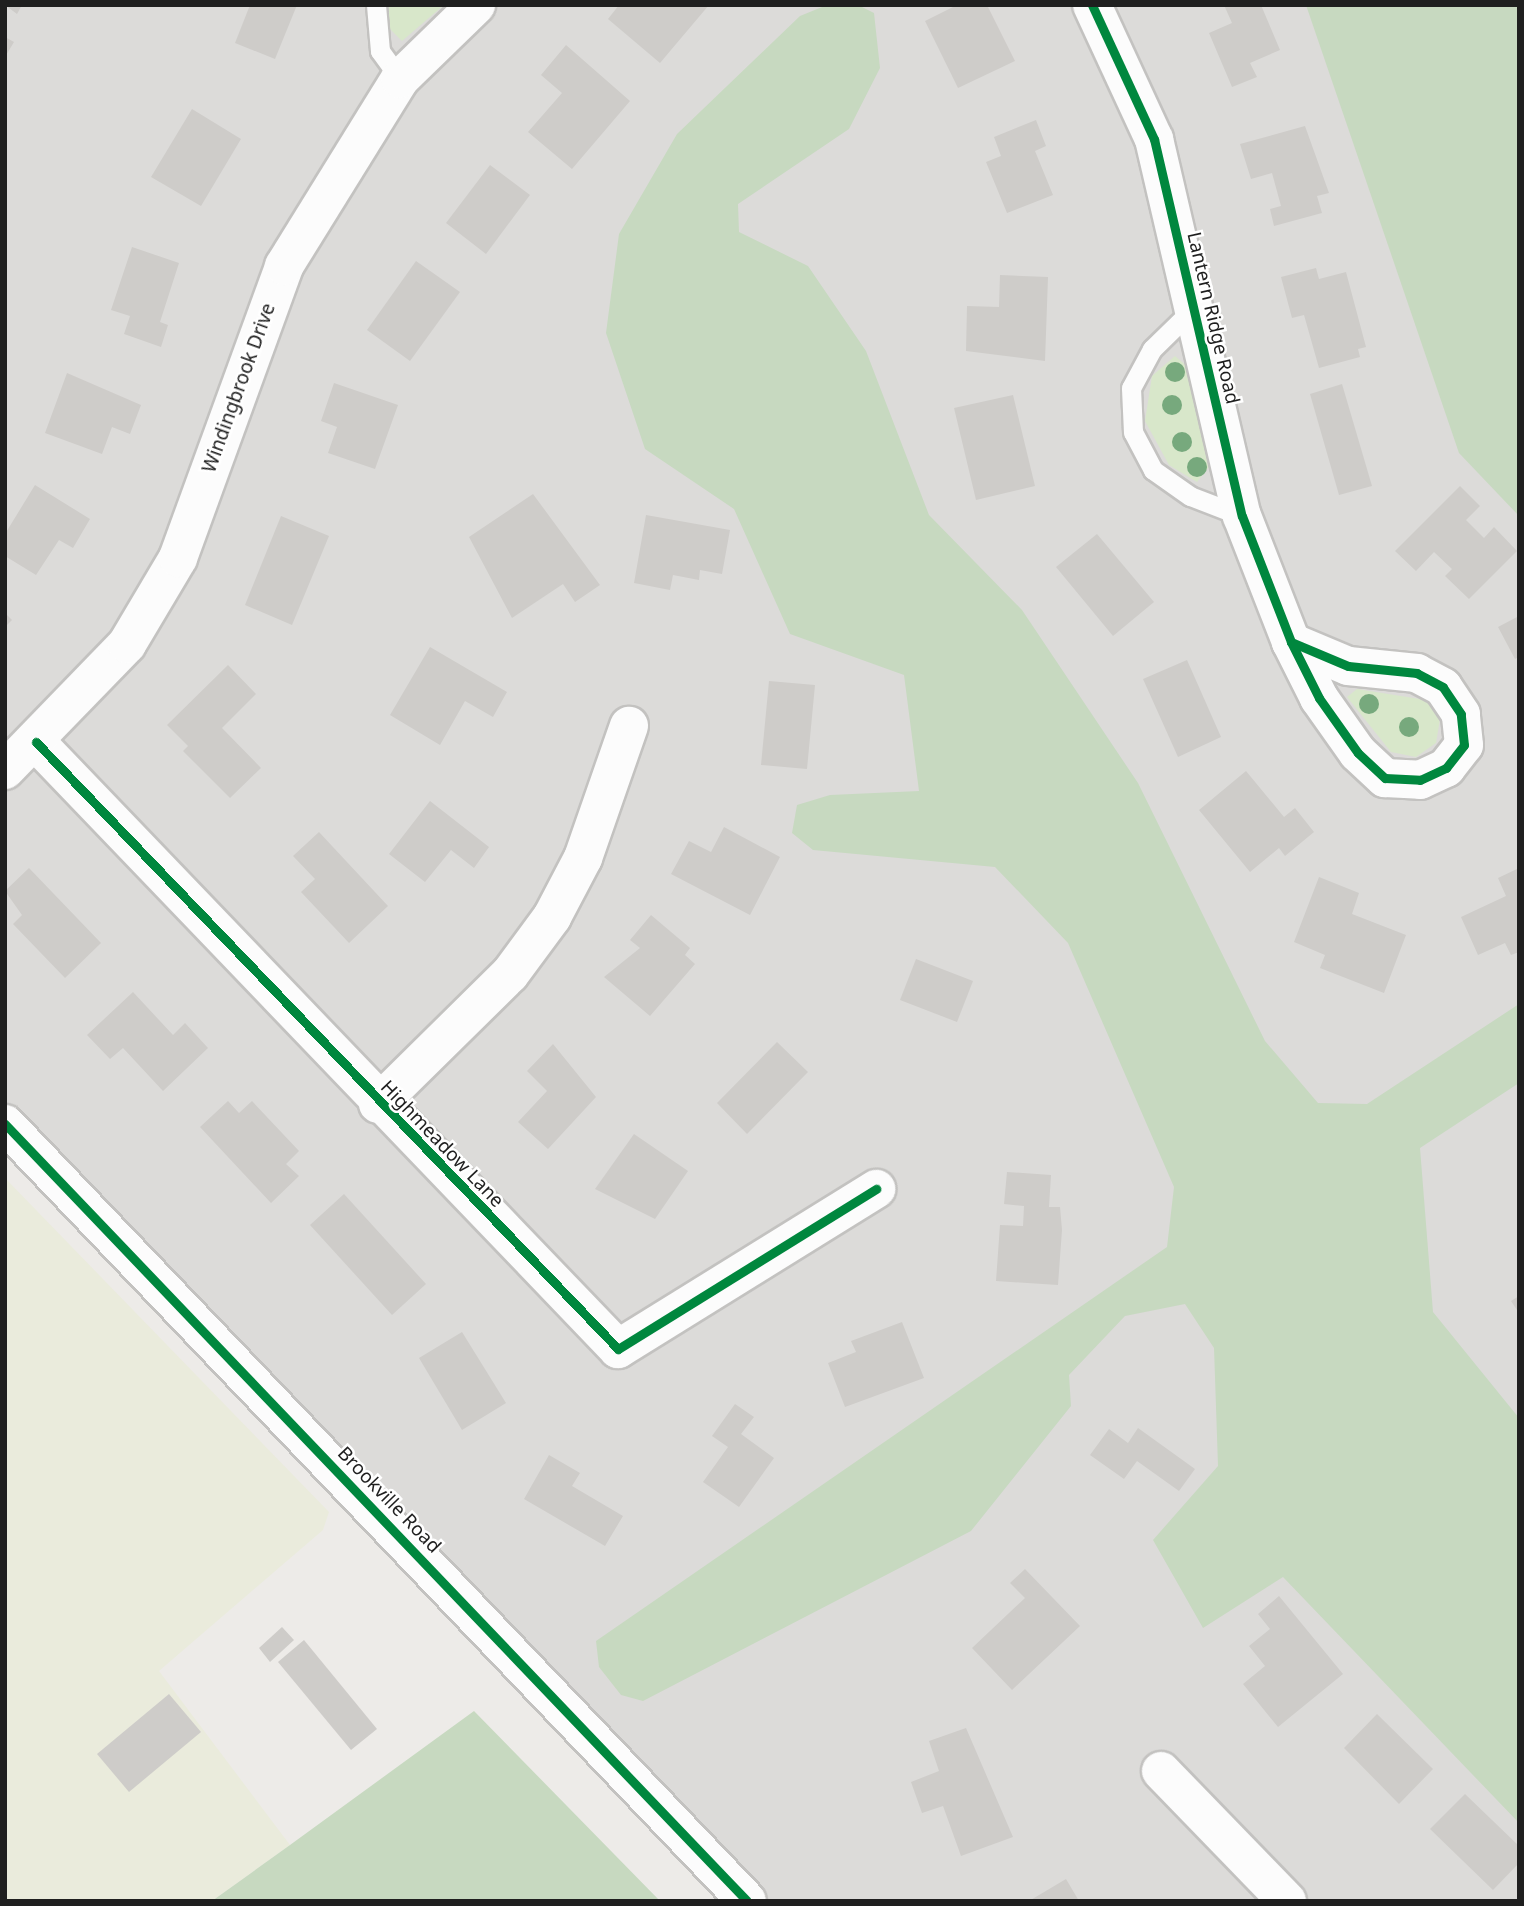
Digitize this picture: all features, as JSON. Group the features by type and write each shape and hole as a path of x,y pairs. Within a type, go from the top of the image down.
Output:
{"street":[{"name":"Windingbrook Drive","path":"5,770 36,742 127,644 178,558 284,266 400,79 477,5"},
{"name":"Lantern Ridge Road","path":"1093,5 1154,139 1242,516 1291,642 1319,698 1357,753 1385,778 1420,780 1446,768 1464,745 1461,715 1443,687 1417,673 1348,666 1291,642"},
{"path":"379,1104 510,974 552,917 583,858 629,726"},
{"name":"Highmeadow Lane","path":"36,742 379,1104 618,1349 876,1189"},
{"name":"Brookville Road","path":"5,1124 747,1901"},
{"path":"1161,1771 1287,1901"}],"lane":[{"path":"376,5 380,51 400,79"},
{"path":"1192,310 1152,349 1131,388 1133,432 1153,470 1190,496 1242,516"}],"shaded area":[{"path":"5,5 1519,5 1519,1901 761,1901 5,1106"},
{"path":"5,1178 329,1512 323,1530 159,1671 290,1845 212,1901 5,1901"}],"green space":[{"path":"389,5 444,5 402,41 387,26"},
{"path":"827,5 858,5 874,13 880,68 849,129 738,204 739,232 808,266 866,351 929,515 1022,610 1138,783 1265,1041 1318,1103 1367,1104 1519,1004 1519,1083 1420,1148 1433,1312 1519,1418 1519,1823 1283,1577 1203,1628 1153,1540 1218,1466 1214,1348 1185,1304 1125,1316 1069,1375 1071,1406 971,1531 643,1701 621,1695 599,1667 596,1641 1167,1247 1174,1187 1068,943 995,867 813,850 792,833 797,805 830,795 919,791 904,675 790,634 734,509 645,449 606,333 619,234 677,134 800,16"},
{"path":"1306,5 1519,5 1519,516 1459,453"},
{"path":"1175,356 1189,368 1212,463 1197,482 1169,465 1145,421 1152,376"},
{"path":"1357,689 1426,700 1440,719 1436,743 1416,757 1391,752 1347,697"},
{"path":"474,1711 660,1901 212,1901 290,1845"}],"building":[{"path":"5,5 22,5 17,14"},
{"path":"250,5 297,5 275,59 235,43"},
{"path":"619,5 709,5 660,63 608,19"},
{"path":"957,5 987,5 1015,61 958,88 925,21"},
{"path":"1224,5 1261,5 1280,50 1250,63 1257,77 1232,87 1209,33 1232,23"},
{"path":"5,37 14,42 5,57"},
{"path":"566,45 630,101 572,169 528,132 562,93 541,75"},
{"path":"192,109 241,139 201,206 151,177"},
{"path":"1036,120 1046,146 1035,151 1053,195 1007,213 986,162 1001,156 994,137"},
{"path":"1305,126 1329,193 1317,196 1322,213 1274,226 1270,209 1281,206 1272,173 1251,179 1240,144"},
{"path":"490,165 530,195 486,254 446,223"},
{"path":"132,247 179,263 160,322 168,325 161,347 124,334 130,316 111,310"},
{"path":"416,261 460,292 410,361 367,330"},
{"path":"1316,268 1319,279 1346,272 1366,347 1358,349 1360,357 1319,368 1304,315 1292,318 1281,277"},
{"path":"1000,275 1048,277 1045,361 966,351 967,306 999,307"},
{"path":"67,373 141,405 130,434 112,427 102,454 45,433"},
{"path":"334,383 398,405 375,469 328,453 337,427 321,421"},
{"path":"1342,384 1372,486 1339,495 1310,394"},
{"path":"1013,395 1035,486 976,500 954,408"},
{"path":"35,485 90,519 73,548 59,540 36,575 5,556 5,534"},
{"path":"1460,486 1480,506 1466,520 1484,538 1494,527 1517,551 1469,599 1445,576 1452,569 1434,552 1416,571 1395,551"},
{"path":"533,494 600,585 575,602 563,584 512,618 469,537"},
{"path":"646,515 730,530 722,574 700,570 699,580 673,575 670,590 634,583"},
{"path":"281,516 329,536 292,625 245,605"},
{"path":"1097,534 1154,602 1113,636 1056,567"},
{"path":"5,613 12,620 5,627"},
{"path":"1519,616 1519,657 1515,659 1498,627"},
{"path":"430,647 507,692 493,717 465,701 440,745 390,715"},
{"path":"1187,660 1221,737 1178,757 1143,679"},
{"path":"228,665 256,694 222,728 261,768 230,798 183,751 188,746 167,725"},
{"path":"769,681 815,685 807,769 761,765"},
{"path":"1246,771 1284,817 1295,808 1314,832 1285,856 1279,848 1250,872 1199,810"},
{"path":"430,801 489,847 474,868 451,850 425,882 389,854"},
{"path":"724,827 780,857 750,915 671,874 689,841 711,852"},
{"path":"319,832 388,906 349,943 301,892 315,879 293,856"},
{"path":"29,868 101,943 65,978 13,924 22,915 5,891"},
{"path":"1519,868 1519,952 1511,955 1505,943 1478,955 1461,917 1506,896 1498,878"},
{"path":"1319,877 1359,893 1352,914 1406,935 1384,993 1320,968 1325,955 1294,942"},
{"path":"651,915 690,948 685,955 695,964 650,1016 604,977 640,948 630,940"},
{"path":"916,959 973,981 957,1022 900,1000"},
{"path":"133,992 173,1035 185,1023 208,1048 163,1091 123,1048 110,1059 87,1035"},
{"path":"777,1042 808,1072 747,1134 717,1103"},
{"path":"553,1044 596,1097 548,1149 518,1122 547,1091 527,1071"},
{"path":"228,1101 239,1113 252,1101 299,1151 286,1164 299,1176 271,1203 200,1127"},
{"path":"634,1134 688,1171 655,1219 595,1189"},
{"path":"1007,1172 1051,1175 1049,1207 1060,1207 1062,1230 1058,1285 996,1281 1000,1225 1023,1226 1024,1206 1004,1204"},
{"path":"344,1194 426,1284 392,1315 310,1225"},
{"path":"1519,1296 1519,1313 1511,1301"},
{"path":"902,1322 924,1378 845,1407 828,1363 856,1352 851,1341"},
{"path":"462,1332 506,1403 462,1430 419,1358"},
{"path":"735,1404 754,1417 741,1434 774,1458 739,1507 703,1482 728,1447 712,1436"},
{"path":"1138,1428 1195,1469 1179,1491 1137,1461 1124,1479 1090,1455 1109,1429 1128,1443"},
{"path":"549,1455 580,1473 572,1486 623,1516 605,1546 524,1499"},
{"path":"1025,1569 1080,1626 1012,1690 972,1648 1025,1598 1010,1583"},
{"path":"1279,1596 1343,1674 1278,1727 1243,1684 1265,1666 1249,1646 1270,1629 1258,1614"},
{"path":"282,1627 294,1640 270,1662 259,1648"},
{"path":"304,1640 377,1729 351,1750 278,1662"},
{"path":"169,1694 201,1732 129,1792 97,1754"},
{"path":"1377,1714 1433,1769 1399,1804 1344,1748"},
{"path":"966,1728 1013,1837 961,1856 943,1806 922,1813 911,1782 939,1771 929,1741"},
{"path":"1465,1794 1519,1846 1519,1863 1493,1890 1430,1829"},
{"path":"1066,1879 1079,1901 1029,1901"}],"cycle path":[{"path":"1092,5 1154,139 1242,516 1291,642 1319,698 1358,753 1385,778 1420,780 1446,768 1464,745 1461,714 1443,687 1417,673 1348,666 1291,642"},
{"path":"36,742 618,1349 876,1189"},
{"path":"5,1124 747,1901"}]}
